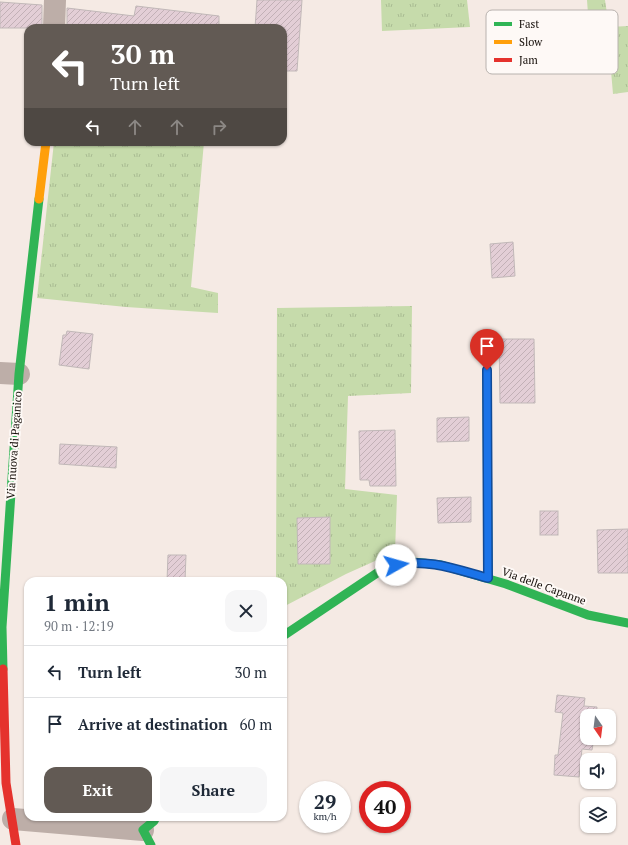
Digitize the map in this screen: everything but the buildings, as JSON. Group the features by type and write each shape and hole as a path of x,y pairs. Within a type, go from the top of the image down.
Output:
{"street":[{"path":"54,24 55,0"},
{"name":"Via nuova di Paganico","path":"16,845 6,783 2,627 9,374 45,146"},
{"path":"487,370 488,578"},
{"name":"Via delle Capanne","path":"287,633 386,567 413,562 441,565 488,578 588,615 628,623"},
{"path":"13,819 24,820"},
{"path":"36,821 150,831"}],"green space":[{"path":"381,0 467,0 470,27 382,31"},
{"path":"587,0 605,0 606,10 588,10"},
{"path":"628,26 628,92 613,94 611,74 618,74 618,27"},
{"path":"54,146 204,146 191,287 218,293 218,313 126,307 37,298"},
{"path":"412,306 411,393 348,396 345,489 397,495 395,552 346,574 287,605 287,577 276,577 277,308"}],"traffic: fast":[{"path":"3,669 2,627 19,374 39,199"},
{"path":"487,370 488,578"},
{"path":"287,633 386,567 413,562 441,565 506,584 588,615 628,623"},
{"path":"151,845 143,830 154,821"}],"traffic: slow":[{"path":"39,199 46,146"}],"traffic: jam":[{"path":"3,669 6,783 16,845"}],"route":[{"path":"396,565 413,562 441,565 488,578 487,370"}]}
